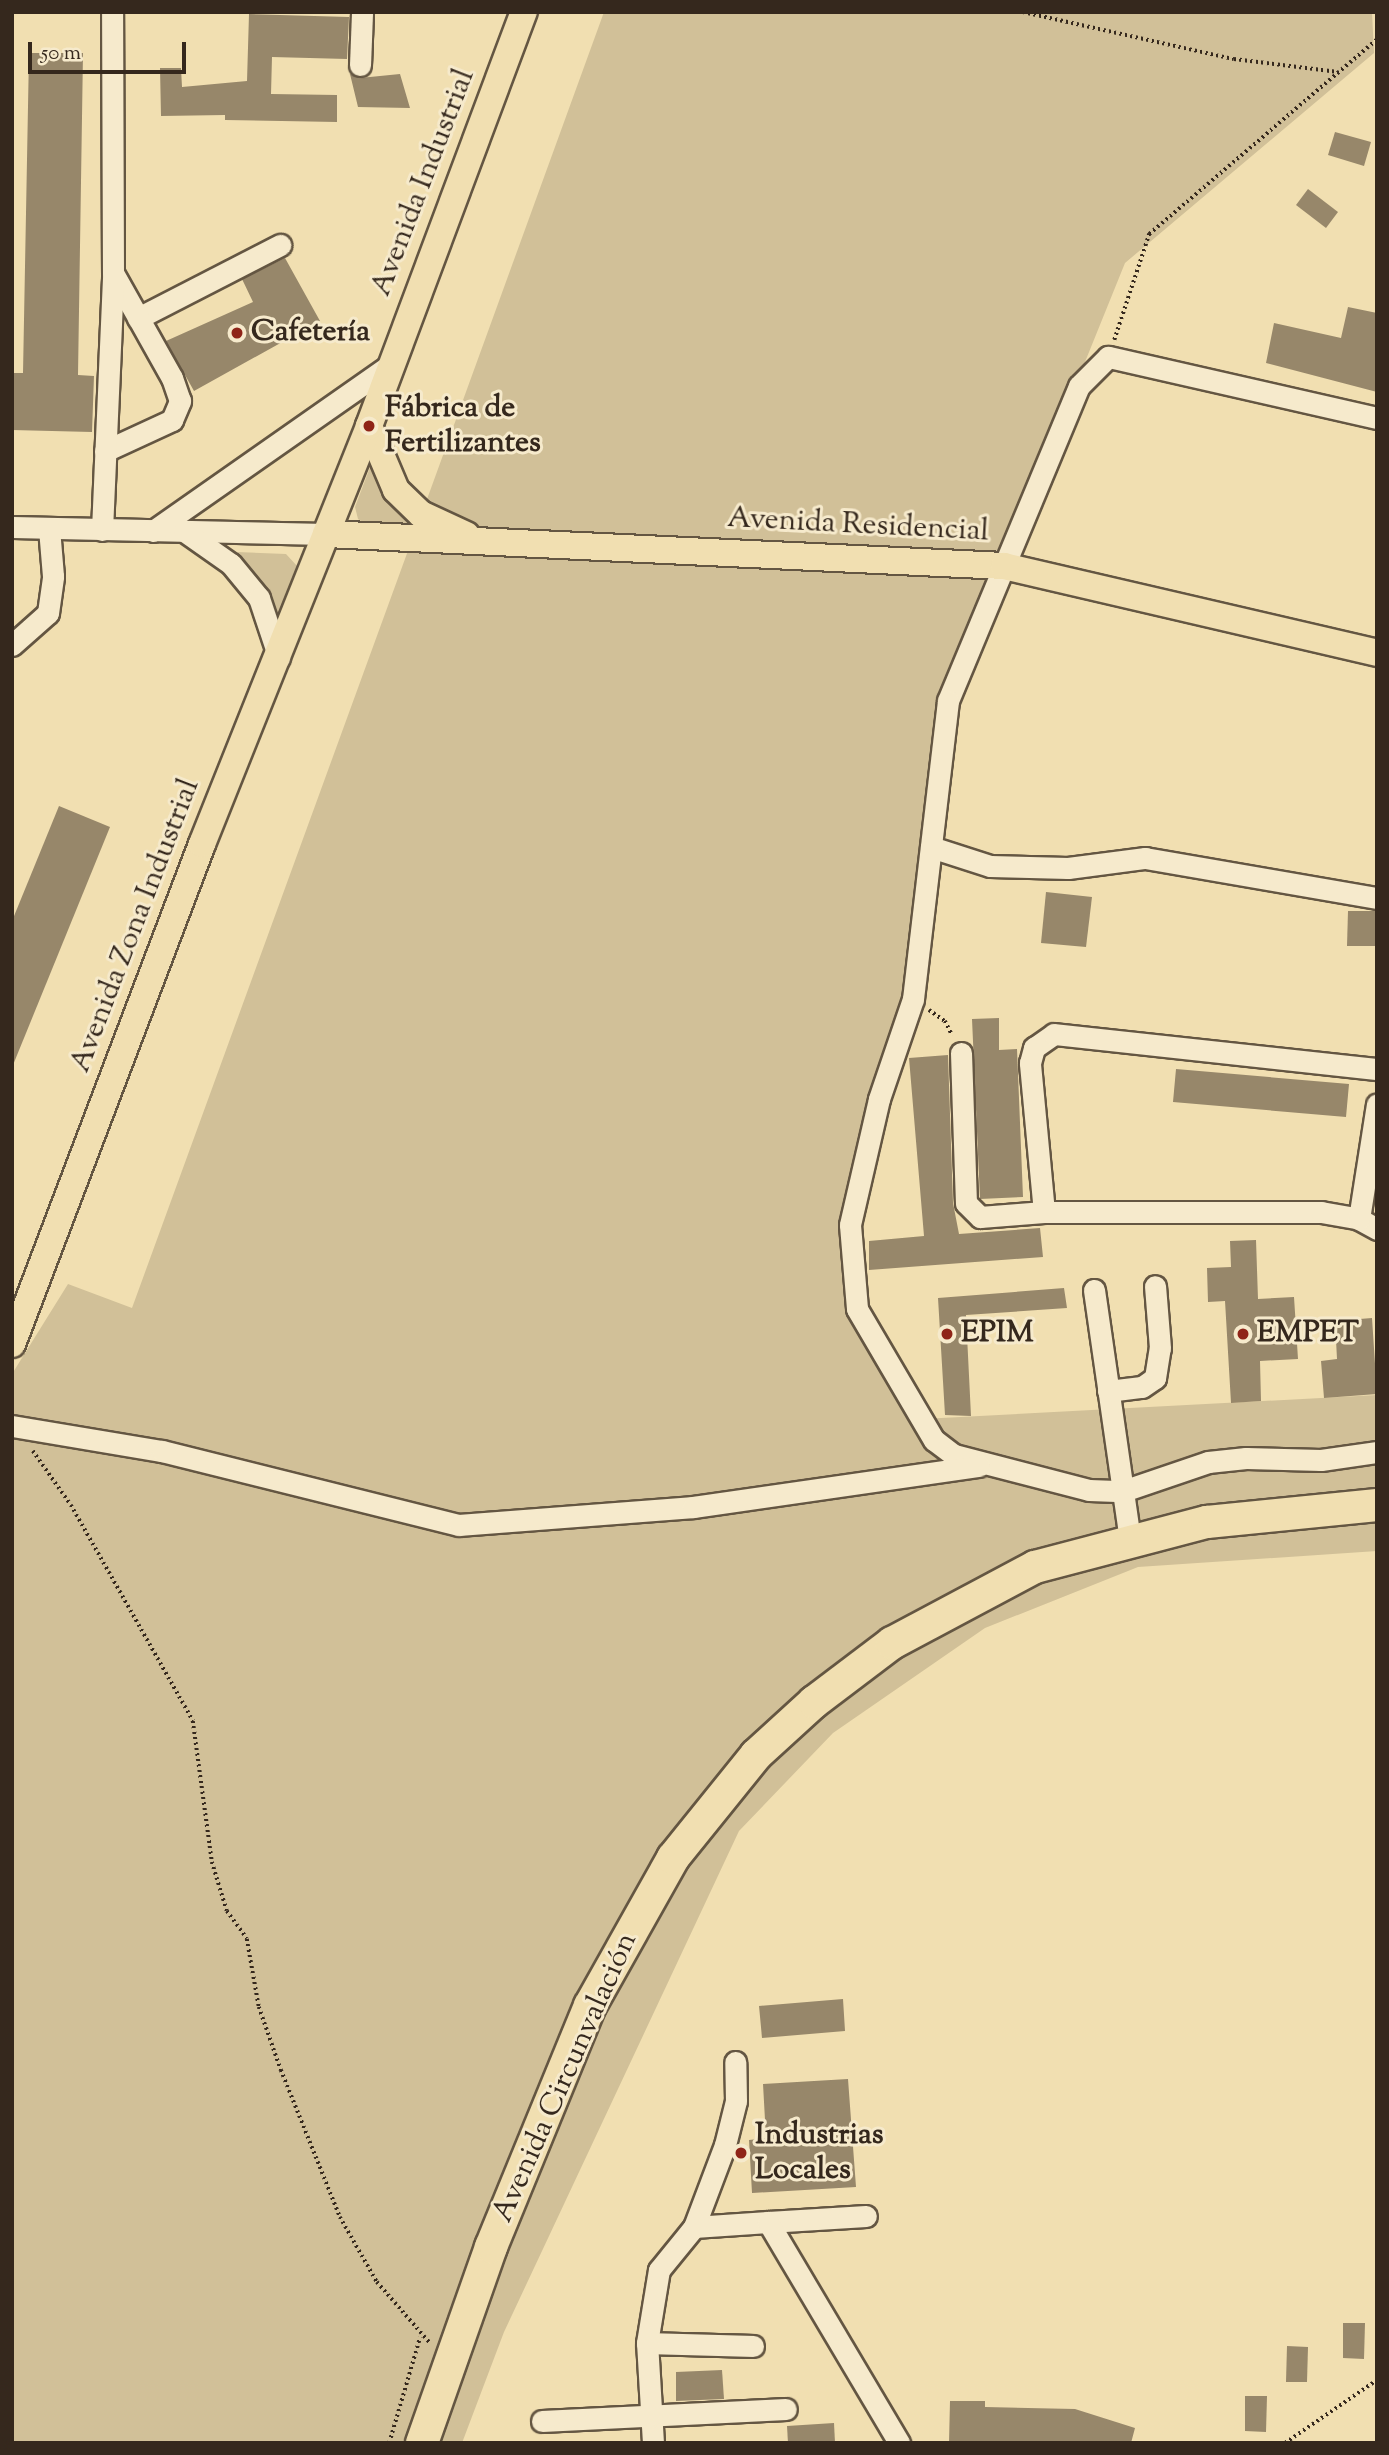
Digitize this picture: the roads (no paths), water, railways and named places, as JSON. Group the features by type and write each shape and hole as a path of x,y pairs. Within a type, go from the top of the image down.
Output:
{"highway":[{"name":"Avenida Circunvalación","path":"422,2443 496,2235 590,2006 627,1934 707,1811 756,1755 814,1702 892,1643 1035,1567 1130,1539 1206,1522 1377,1505"}],"main road":[{"name":"Avenida Industrial","path":"326,534 524,12"},
{"path":"369,426 396,490 421,514 477,540"},
{"name":"Avenida Residencial","path":"326,534 1004,566 1377,653"},
{"name":"Avenida Zona Industrial","path":"12,1343 202,844 279,658 326,534"}],"street":[{"path":"102,530 113,273 112,12"},
{"path":"360,65 362,12"},
{"path":"138,318 280,245"},
{"path":"105,451 172,420 180,401 113,273"},
{"path":"1377,418 1108,357 1079,386 948,701 913,999 879,1099 850,1225 857,1309 933,1440 954,1455 983,1465 1089,1490 1123,1491 1209,1462 1246,1458 1321,1460 1377,1452"},
{"path":"153,531 389,366"},
{"path":"12,527 326,534"},
{"path":"12,645 48,613 53,576 48,528"},
{"path":"184,531 231,564 259,598 279,658"},
{"path":"931,847 990,866 1068,868 1145,858 1377,898"},
{"path":"1044,1212 1030,1063 1034,1048 1054,1034 1377,1069"},
{"path":"961,1053 967,1203 980,1217 1044,1212 1261,1210 1321,1212 1368,1224 1377,1104"},
{"path":"1108,1391 1142,1387 1155,1378 1160,1348 1155,1286"},
{"path":"1094,1290 1130,1539"},
{"path":"12,1426 162,1451 459,1525 693,1507 983,1465"},
{"path":"897,1478 923,1461 933,1440"},
{"path":"653,2443 647,2343 659,2270 694,2227 736,2101 735,2062"},
{"path":"694,2227 866,2216"},
{"path":"768,2222 899,2443"},
{"path":"647,2343 753,2346"},
{"path":"542,2421 786,2409"}],"place":[{"name":"Cafetería","path":"237,333"},
{"name":"Fábrica de Fertilizantes","path":"369,426"},
{"name":"EPIM","path":"947,1334"},
{"name":"EMPET","path":"1243,1334"},
{"name":"Industrias Locales","path":"741,2153"}]}
